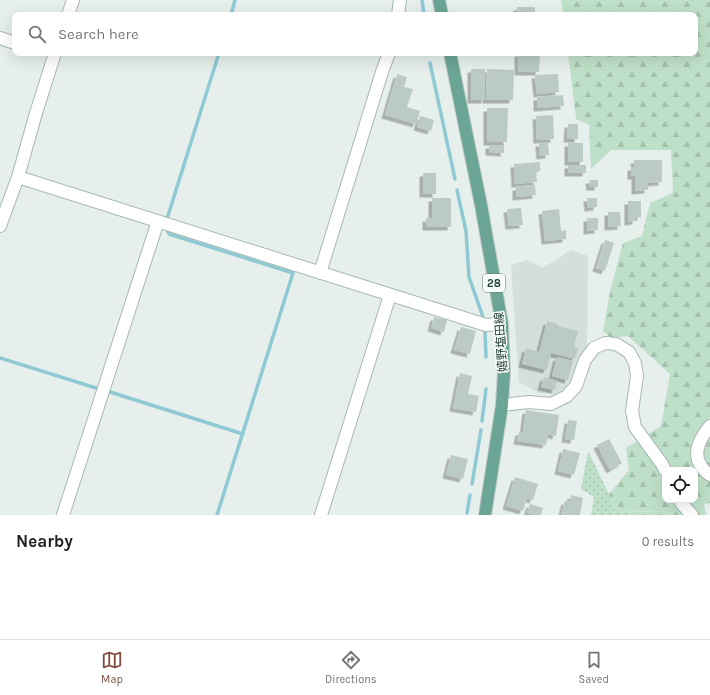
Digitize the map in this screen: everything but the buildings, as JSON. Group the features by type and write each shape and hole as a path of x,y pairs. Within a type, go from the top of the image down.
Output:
{"main road":[{"path":"439,0 441,12"},
{"name":"嬉野塩田線","path":"451,56 481,205 502,324 504,372 502,405 485,515"}],"street":[{"path":"69,12 73,0"},
{"path":"398,12 400,0"},
{"path":"0,38 12,42"},
{"path":"0,226 18,177 36,113 50,56"},
{"path":"320,273 388,56"},
{"path":"18,177 486,325 502,324"},
{"path":"63,515 164,224"},
{"path":"321,515 390,295"},
{"path":"502,405 529,402 551,404 567,396 576,386 585,360 594,348 605,343 616,344 629,352 635,363 636,376 632,411 635,427 664,467"},
{"path":"710,426 703,435 697,452 699,462 706,473 710,475"},
{"path":"682,503 692,515"}],"shaded area":[{"path":"571,250 588,256 587,347 568,386 556,394 539,393 519,382 511,265 527,260 543,268"}],"green space":[{"path":"561,0 710,0 710,503 704,504 706,515 666,515 664,511 615,512 609,494 629,470 626,448 661,426 670,374 628,336 611,338 603,331 611,287 623,243 642,236 650,203 673,193 671,150 611,150 591,169 589,125 576,119 568,56 698,56 698,12 563,12"},
{"path":"588,451 609,494 615,512 630,512 630,515 591,515 594,497 581,489"},
{"path":"664,511 666,515 630,515 630,512"}],"waterway":[{"path":"232,12 235,0"},
{"path":"422,0 424,12"},
{"path":"166,222 218,56"},
{"path":"430,63 455,179"},
{"path":"457,190 466,231 469,277 483,317"},
{"path":"166,228 169,234 293,273 217,515"},
{"path":"485,332 486,357"},
{"path":"0,358 96,388"},
{"path":"482,421 486,389"},
{"path":"110,392 243,434"},
{"path":"472,484 481,430"},
{"path":"467,513 470,495"}]}
